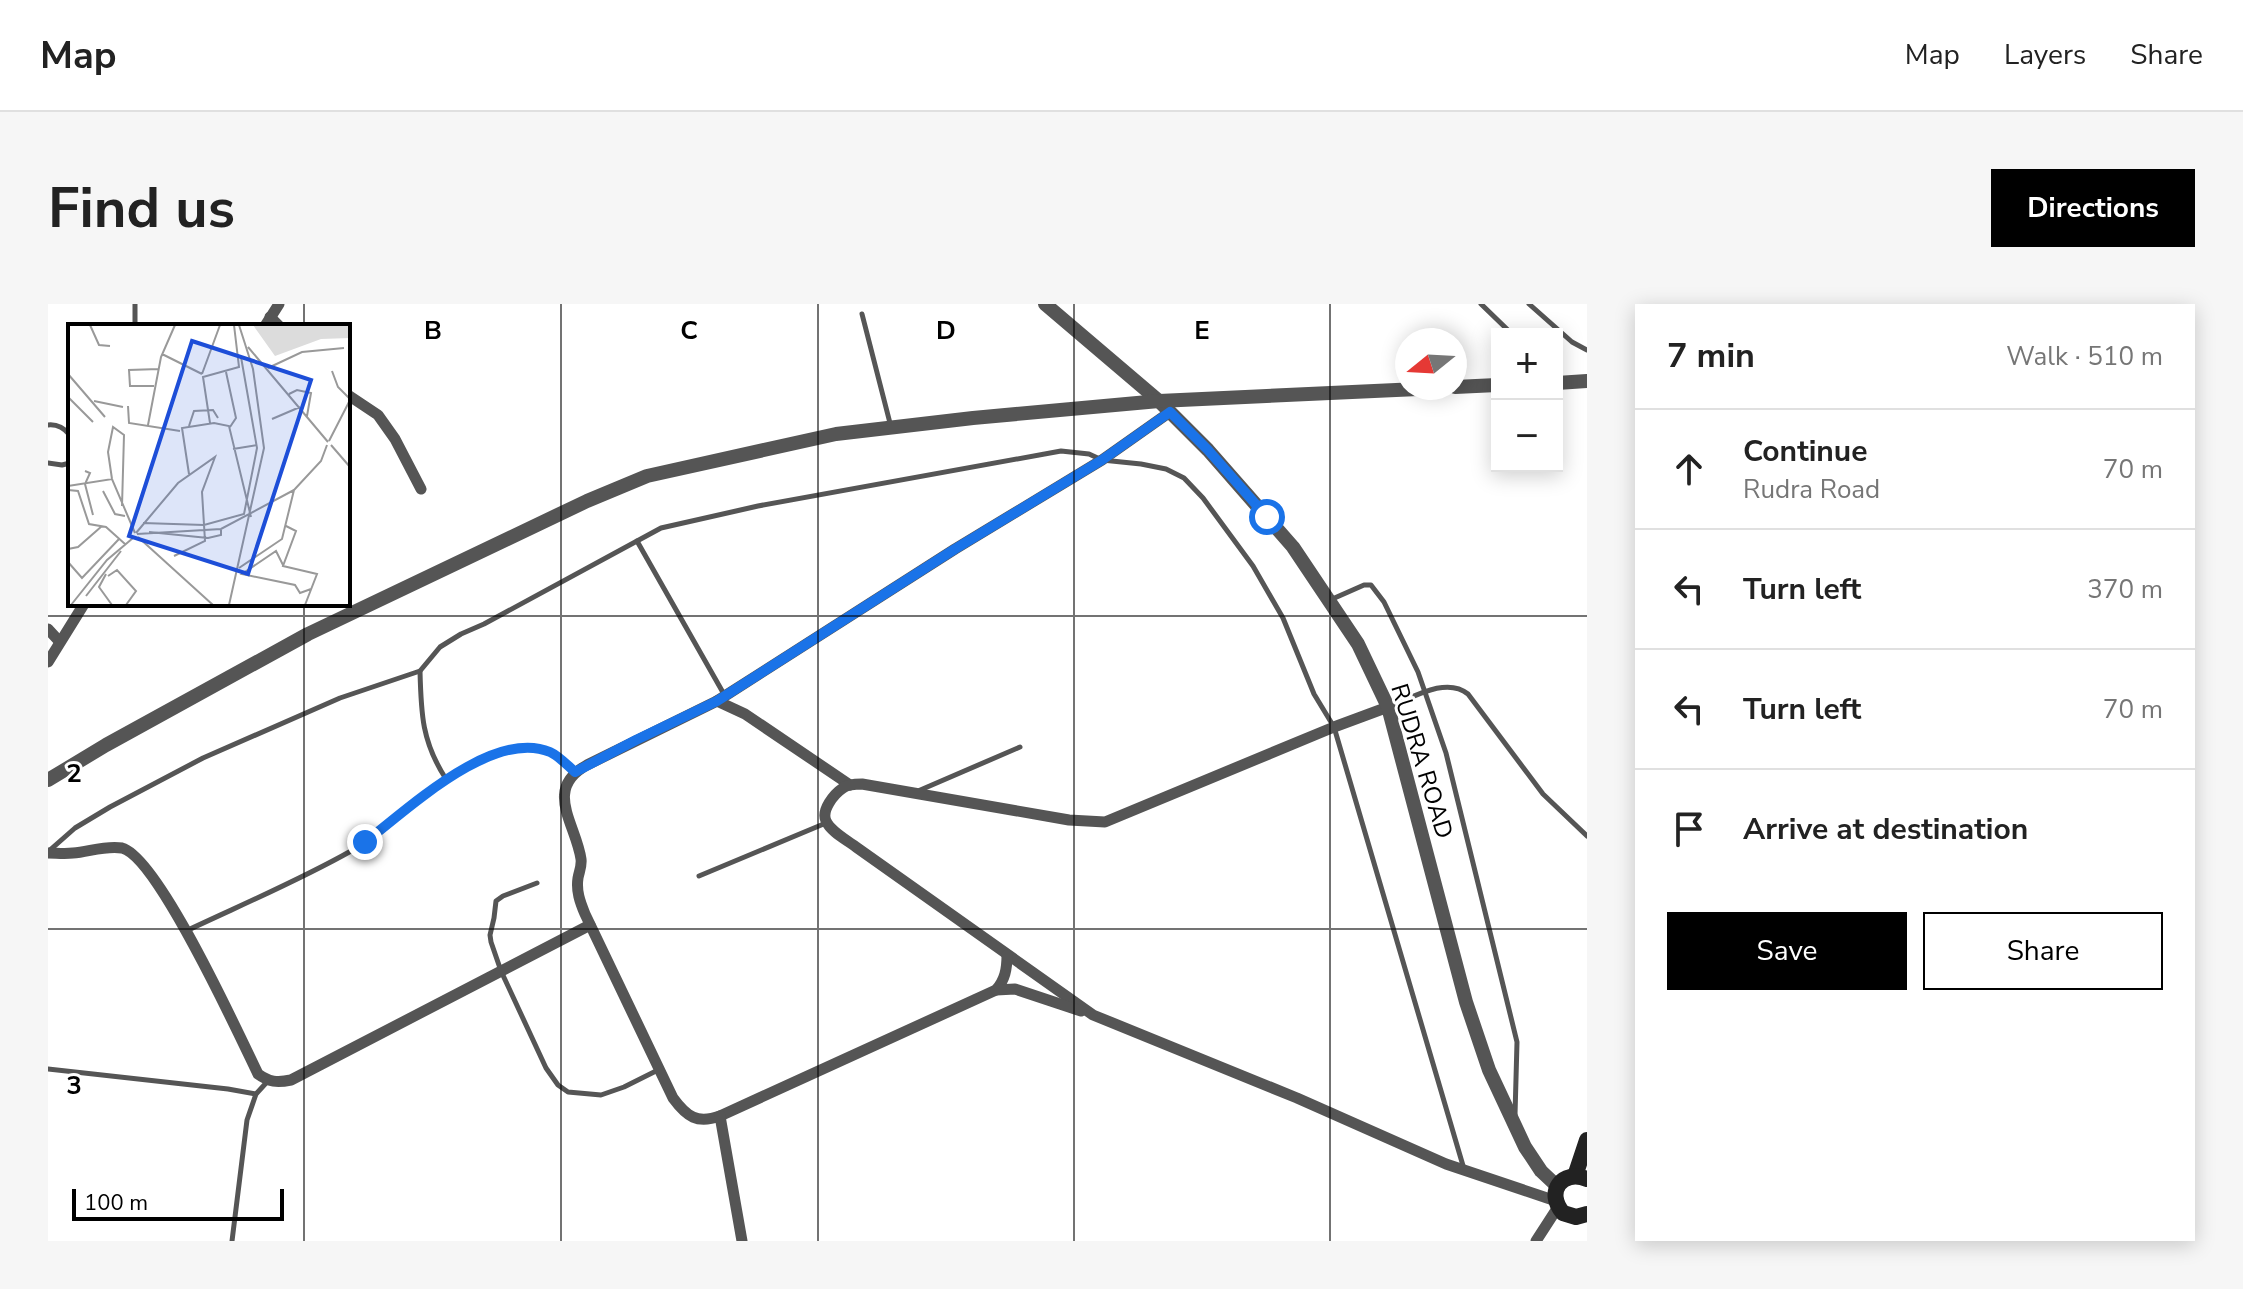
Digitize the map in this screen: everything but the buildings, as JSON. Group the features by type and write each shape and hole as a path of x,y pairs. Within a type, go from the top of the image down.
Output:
{"main road":[{"path":"1587,1140 1581,1178 1562,1181 1557,1198 1569,1216 1587,1214"}],"street":[{"path":"271,323 279,304"},
{"name":"RUDRA ROAD","path":"1045,304 1159,401 1208,450 1293,547 1358,644 1388,707 1466,1002 1489,1070 1514,1124 1557,1198"},
{"path":"1563,381 1587,381"},
{"path":"1467,386 1491,385"},
{"path":"48,780 308,634 587,501 647,476 836,434 1159,401 1395,390"},
{"path":"350,396 378,415 395,439 421,489"},
{"path":"1170,412 1102,460 721,699 575,772 568,779 565,802 581,859 578,895 590,925 673,1098 690,1117 708,1120 720,1116 996,990 1015,989 1093,1015 1464,1170 1557,1198 1536,1241"},
{"path":"48,662 83,606"},
{"path":"48,629 59,641"},
{"path":"721,699 850,785"},
{"path":"1093,1015 856,847 827,822 825,810 830,802 843,787 862,784 1069,820 1105,822 1388,707"},
{"path":"48,853 119,847 130,852 144,866 186,931 227,1006 258,1074 267,1081 291,1080 590,925"},
{"path":"996,990 1007,968 1007,955"},
{"path":"720,1116 742,1241"}],"lane":[{"path":"1481,304 1506,328"},
{"path":"1529,304 1572,342 1587,350"},
{"path":"862,314 891,428"},
{"path":"48,425 54,424 68,433"},
{"path":"48,853 75,828 203,758 340,698 420,671 440,647 461,634 661,528 758,506 1061,451 1166,469 1184,478 1203,498 1253,566 1283,618 1314,694 1334,727 1464,1170"},
{"path":"48,463 68,464"},
{"path":"637,541 721,699"},
{"path":"1330,600 1364,585 1371,585 1377,591 1418,672 1446,753 1517,1042 1514,1124"},
{"path":"420,671 424,729 446,779"},
{"path":"1388,707 1425,692 1461,688 1543,794 1587,836"},
{"path":"913,793 1020,747"},
{"path":"186,931 354,849 446,779 492,755 518,748 534,748 551,753 575,772"},
{"path":"699,876 827,822"},
{"path":"537,883 496,901 490,935 501,971 546,1068 558,1085 568,1092 601,1095 659,1069"},
{"path":"48,1069 256,1094"},
{"path":"232,1241 247,1120 256,1094 267,1081"}],"route":[{"path":"365,842 432,789 492,755 518,748 534,748 551,753 575,772 717,701 955,549 1102,460 1170,412 1267,517"}]}
